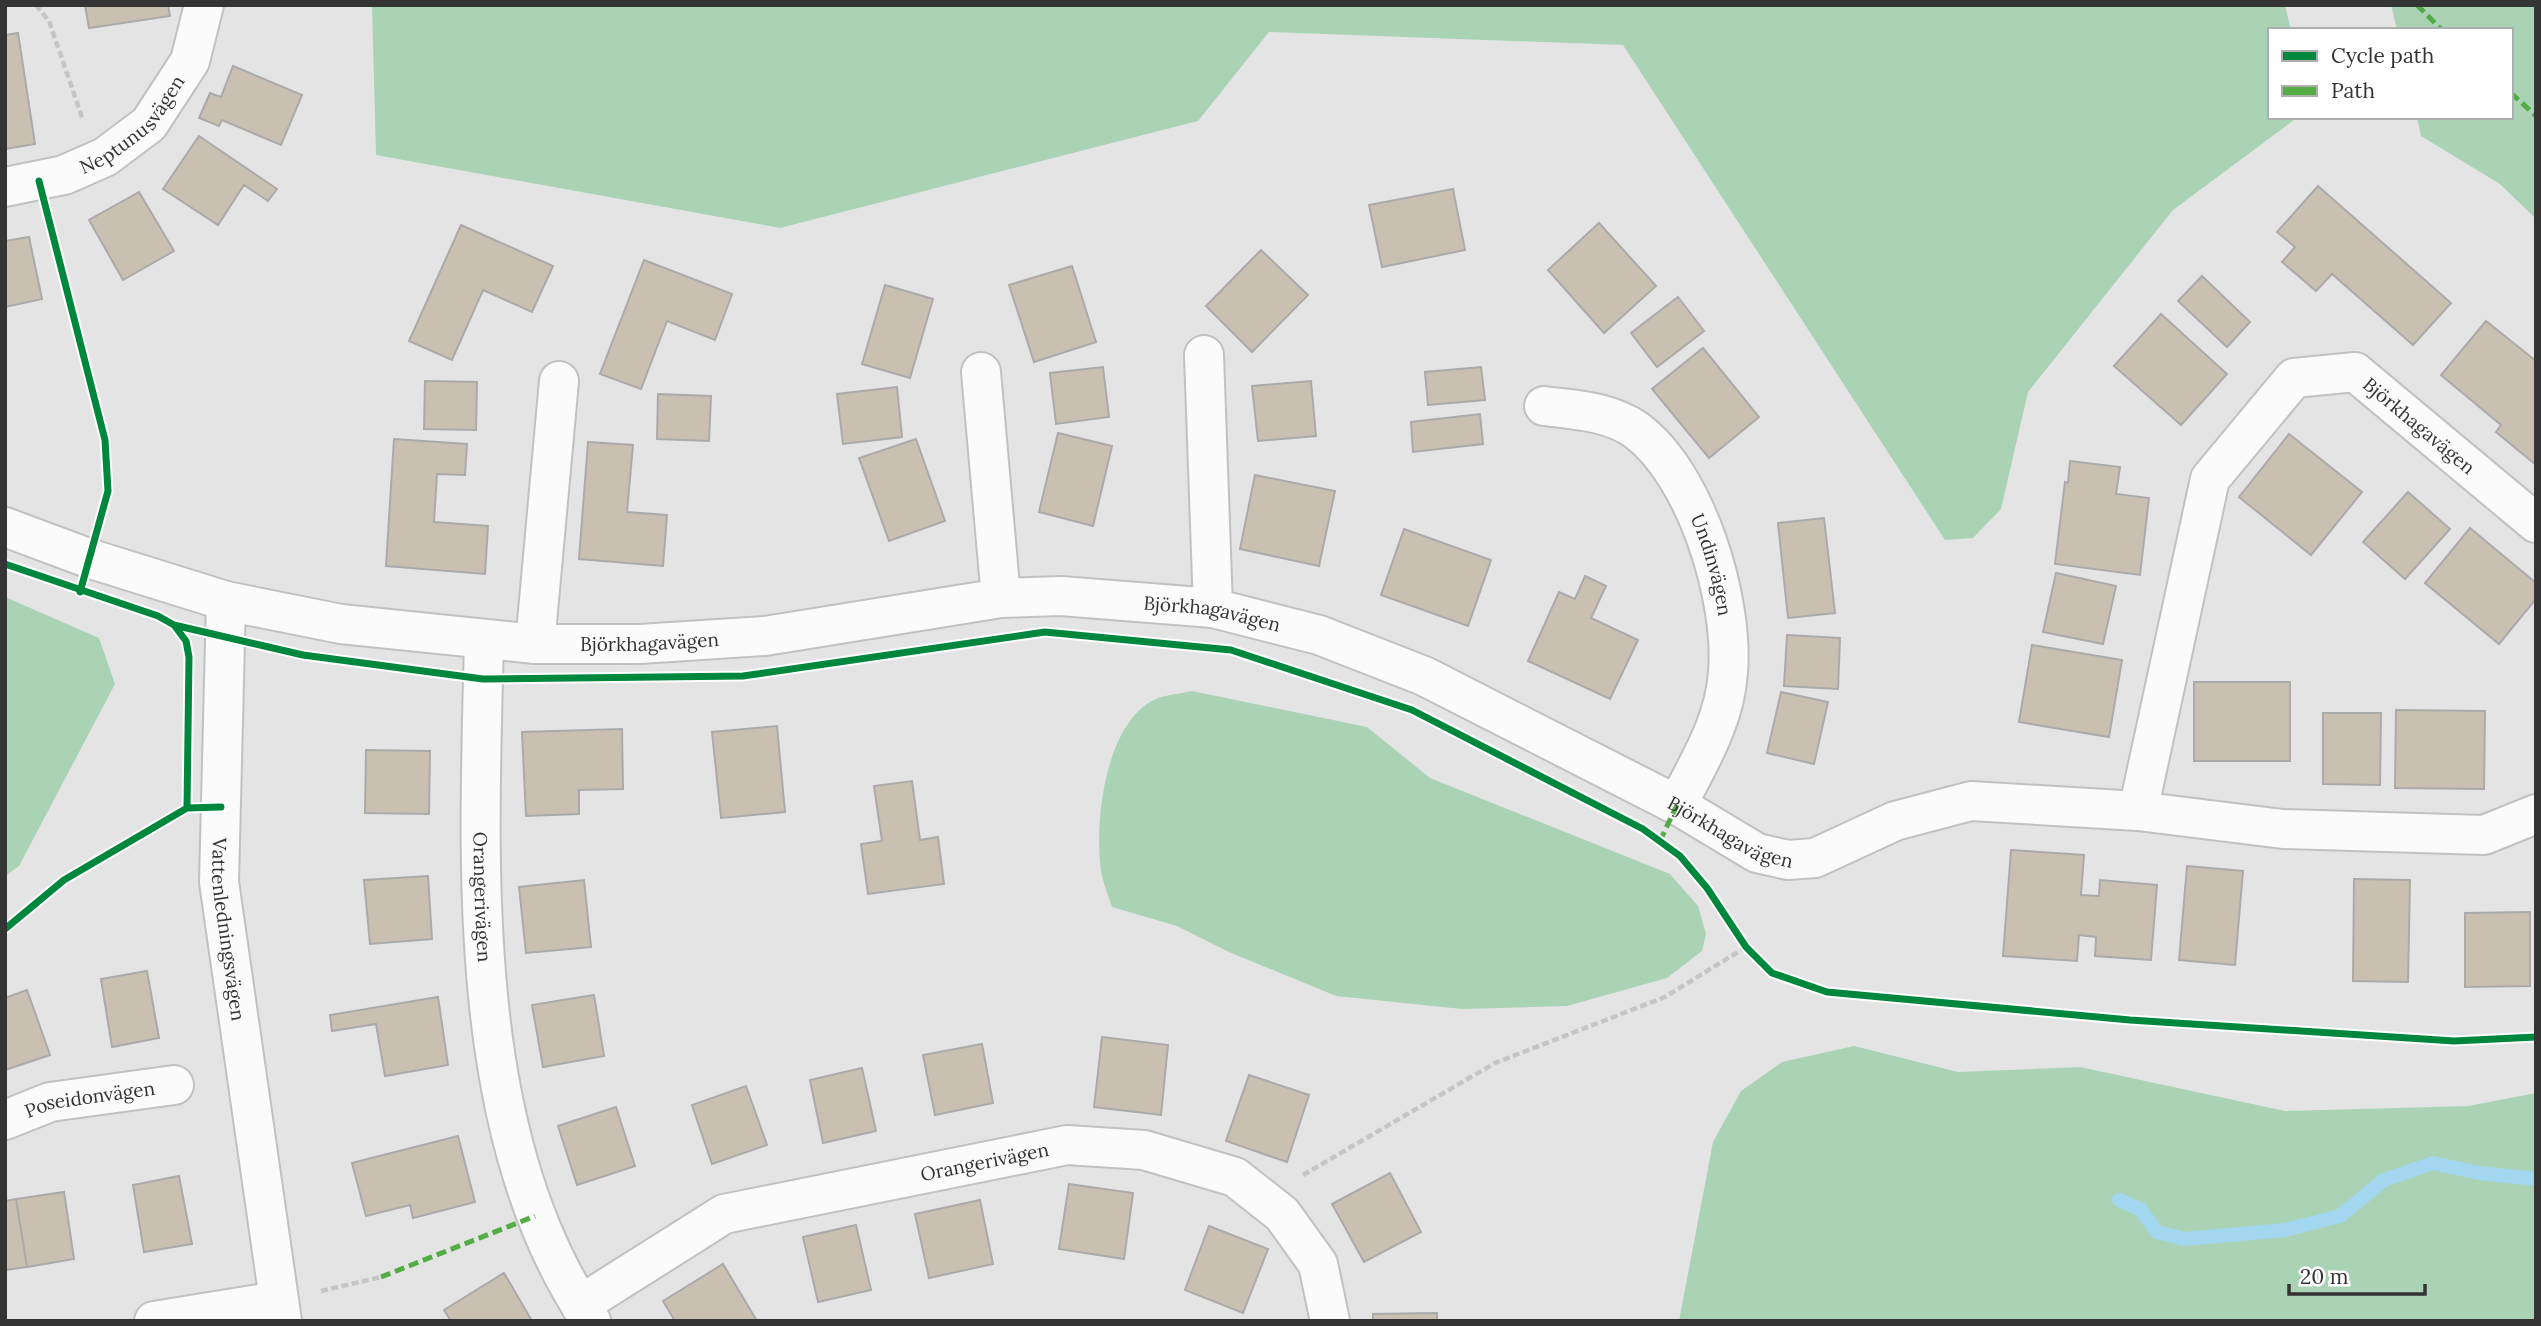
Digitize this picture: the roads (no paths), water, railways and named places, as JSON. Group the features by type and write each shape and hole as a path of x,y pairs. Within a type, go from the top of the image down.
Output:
{"street":[{"name":"Neptunusvägen","path":"5,187 64,175 94,162 149,124 190,61 204,5"},
{"path":"1204,355 1213,608"},
{"path":"981,372 1000,598"},
{"name":"Björkhagavägen","path":"2138,811 2210,479 2294,378 2355,373 2536,523"},
{"path":"535,644 559,381"},
{"name":"Undinvägen","path":"1544,406 1604,414 1636,430 1662,456 1693,508 1717,567 1726,618 1728,672 1717,728 1677,805"},
{"path":"5,527 88,558 226,601"},
{"name":"Björkhagavägen","path":"226,601 341,624 535,644 640,644 765,636 1000,598 1060,596 1213,608 1320,635 1424,676 1677,805 1757,853 1788,860 1815,858 1895,821 1971,801 2138,811 2283,829 2484,835 2536,814"},
{"name":"Vattenledningsvägen","path":"226,601 219,882 280,1311"},
{"name":"Orangerivägen","path":"484,640 480,881 489,1000 514,1148 535,1216 586,1313 724,1214 1067,1144 1144,1150 1235,1177 1282,1214 1318,1264 1330,1321"},
{"name":"Poseidonvägen","path":"5,1120 50,1102 174,1085"},
{"path":"154,1321 280,1311"}],"waterway":[{"path":"2119,1200 2140,1209 2157,1232 2185,1239 2285,1230 2340,1216 2384,1180 2433,1163 2479,1173 2536,1179"}]}
